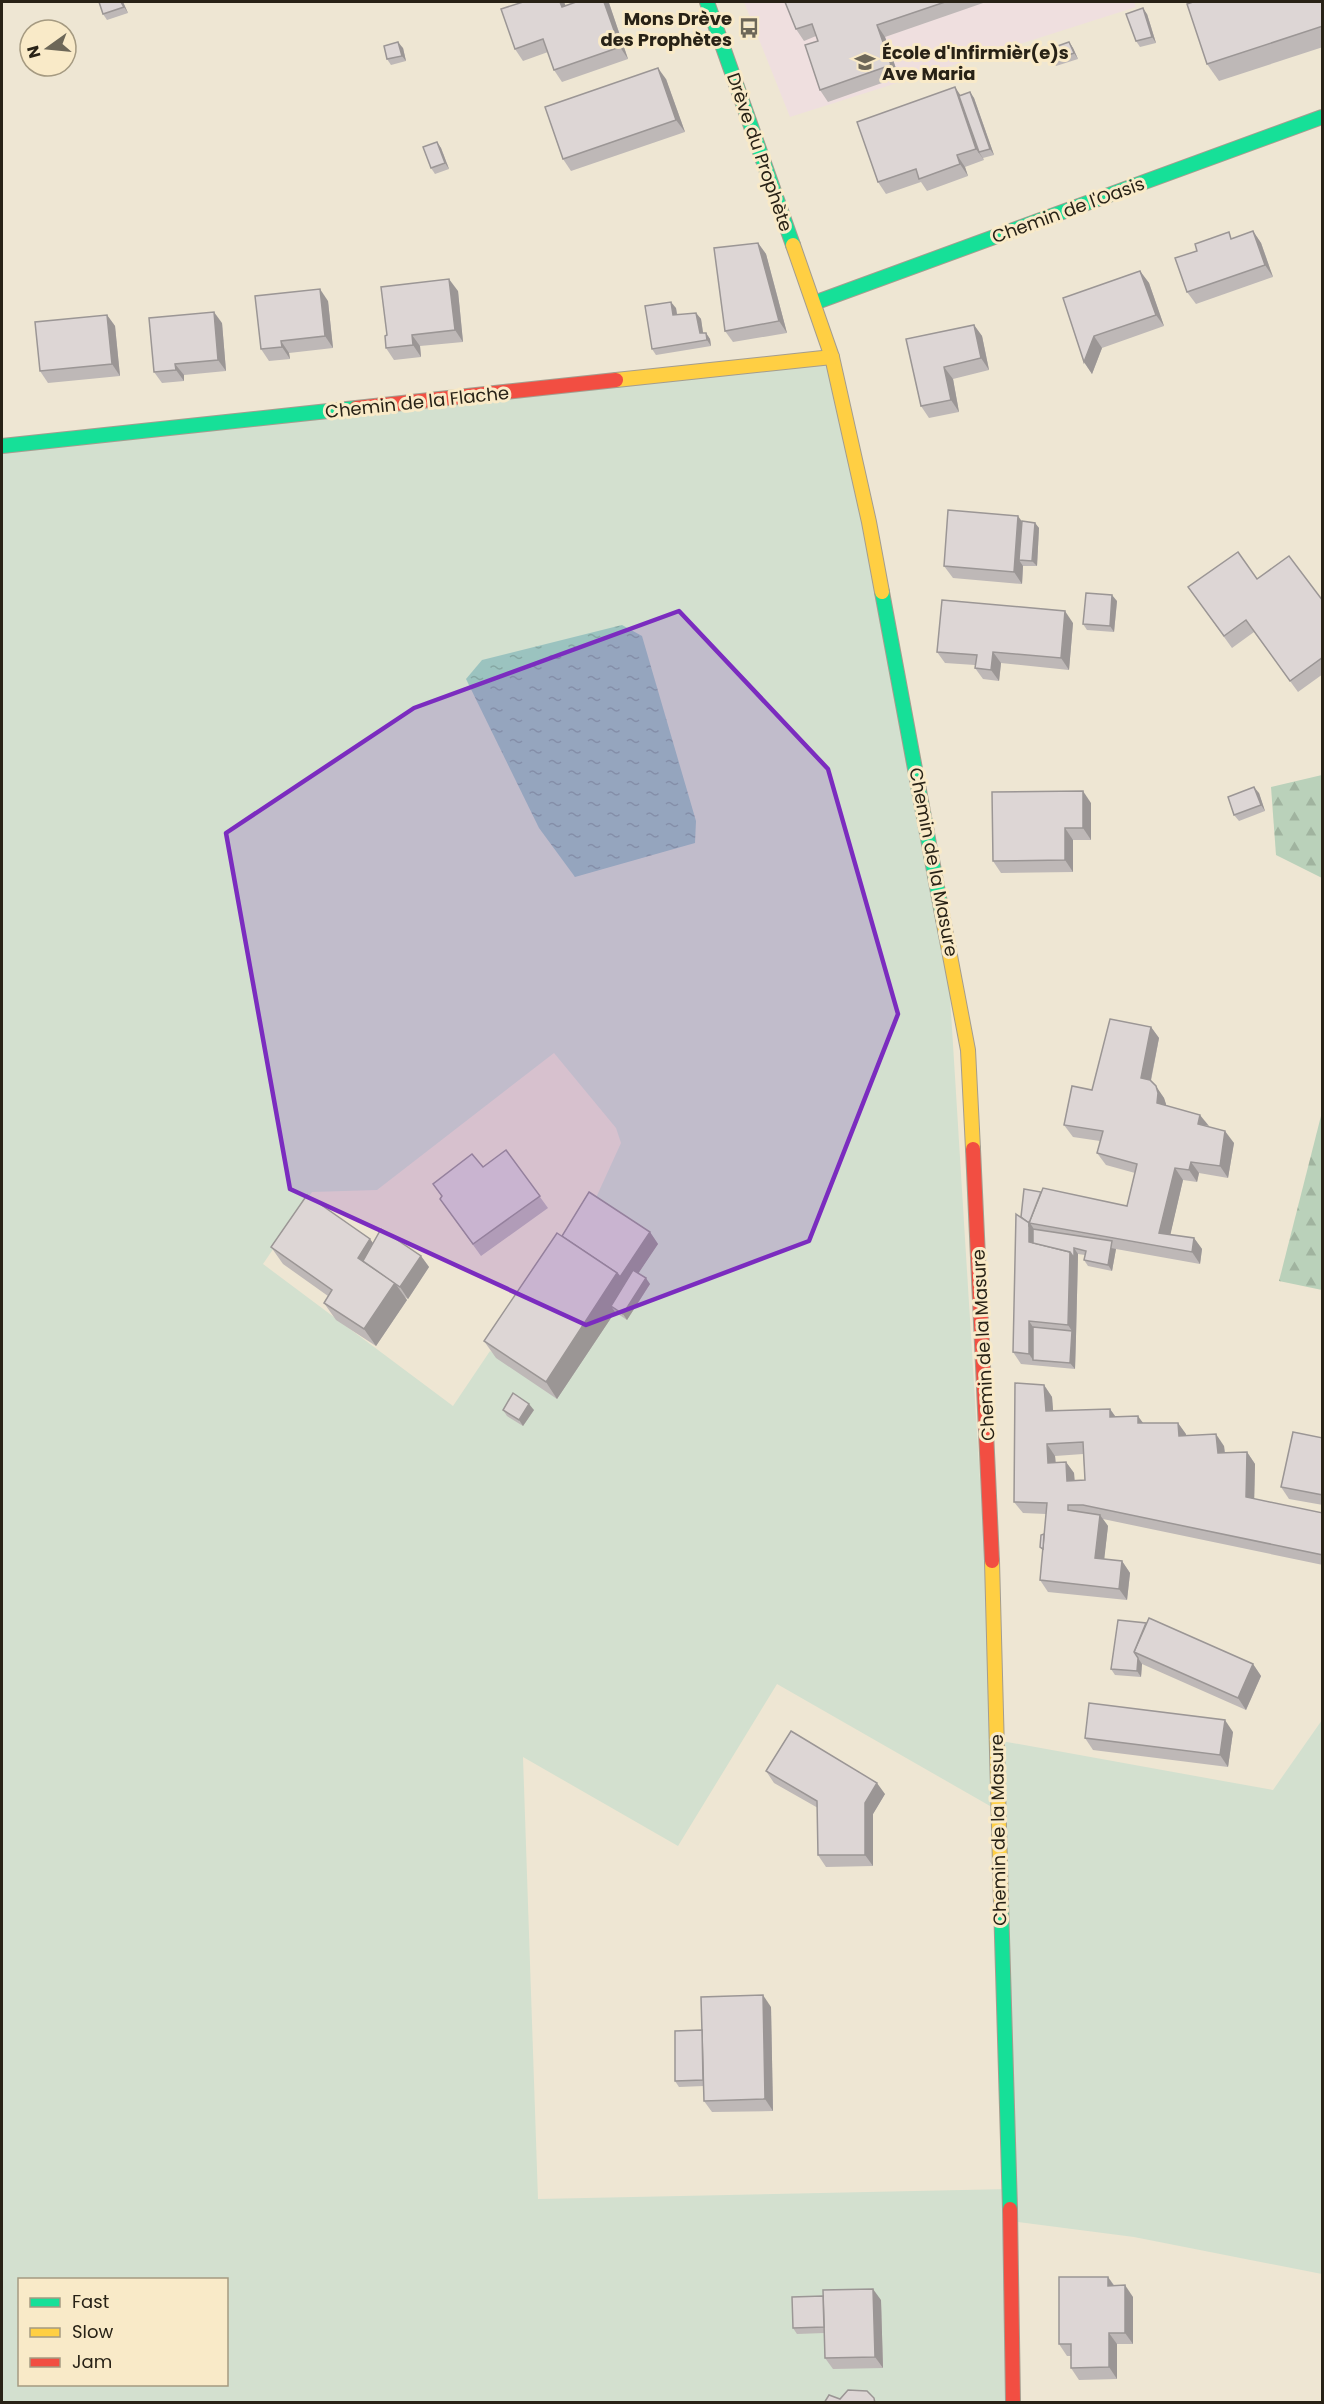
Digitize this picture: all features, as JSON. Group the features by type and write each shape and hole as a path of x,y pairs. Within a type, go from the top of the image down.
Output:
{"street":[{"name":"Drève du Prophète","path":"707,2 814,303"},
{"name":"Chemin de l'Oasis","path":"814,303 1323,117"},
{"name":"Chemin de la Masure","path":"814,303 832,357 873,545 968,1050 990,1499 1013,2403"},
{"name":"Chemin de la Flache","path":"2,446 832,357"}],"highlighted area":[{"path":"679,611 828,769 898,1014 809,1241 586,1325 290,1189 226,833 414,708"}],"shaded area":[{"name":"École d'Infirmièr(e)s Ave Maria","path":"744,2 1134,2 1136,7 790,117"}],"green space":[{"path":"832,357 945,915 996,1740 1273,1790 1322,1720 1322,2274 1134,2237 1011,2221 1013,2402 2,2402 2,446","holes":["554,1053 616,1128 621,1143 594,1202 551,1390 490,1351 453,1406 263,1264 312,1192 377,1190","777,1684 997,1810 1009,2189 538,2199 523,1757 678,1846"]},
{"path":"1322,775 1322,878 1276,855 1271,787"},
{"path":"1322,1112 1322,1290 1279,1281"}],"water":[{"path":"622,625 642,636 696,821 695,843 575,877 539,828 466,679 482,660"}],"building":[{"path":"99,2 121,2 124,7 103,14"},
{"path":"523,2 560,2 562,7 576,2 604,2 620,47 554,70 543,39 515,49 501,9"},
{"path":"785,2 945,2 877,25 891,65 820,90 805,45 818,41 812,24 796,29"},
{"path":"1193,2 1323,2 1323,26 1207,64 1187,4"},
{"path":"1143,8 1152,37 1136,41 1126,14"},
{"path":"398,42 402,56 387,59 384,46"},
{"path":"1069,42 1074,53 1052,61 1049,49"},
{"path":"658,68 676,120 563,159 545,107"},
{"path":"955,87 976,149 957,155 960,164 919,179 916,169 878,182 857,122"},
{"path":"970,92 990,149 979,152 959,96"},
{"path":"437,142 445,163 431,168 423,147"},
{"path":"1253,231 1265,265 1187,292 1175,258 1197,251 1195,244 1229,232 1231,239"},
{"path":"758,243 779,321 725,331 714,248"},
{"path":"1140,271 1156,315 1094,336 1084,362 1063,298"},
{"path":"449,279 455,330 412,335 413,345 386,348 385,336 387,335 381,287"},
{"path":"320,289 325,336 281,341 282,347 261,349 255,296"},
{"path":"671,302 673,315 696,313 700,333 706,333 707,340 652,349 645,306"},
{"path":"214,312 218,360 175,364 176,370 154,372 149,318"},
{"path":"107,315 112,364 40,371 35,322"},
{"path":"974,325 981,358 944,367 951,400 921,406 906,339"},
{"path":"948,510 1018,516 1014,572 944,566"},
{"path":"1022,521 1035,523 1032,561 1019,560"},
{"path":"1238,552 1257,579 1289,556 1323,601 1323,657 1290,681 1246,620 1224,636 1188,587"},
{"path":"1086,593 1112,595 1110,626 1083,624"},
{"path":"942,600 1065,611 1061,658 993,652 991,670 975,668 977,655 937,652"},
{"path":"1254,787 1261,805 1234,815 1228,797"},
{"path":"1083,791 1083,828 1065,828 1065,860 993,861 992,792"},
{"path":"1110,1019 1151,1027 1141,1078 1150,1080 1156,1086 1157,1103 1200,1115 1198,1124 1225,1131 1220,1166 1191,1162 1189,1170 1175,1168 1159,1233 1194,1238 1192,1252 1029,1223 1043,1188 1127,1206 1137,1164 1097,1153 1103,1131 1064,1125 1072,1086 1092,1090"},
{"path":"506,1150 540,1196 473,1244 440,1199 442,1196 433,1184 472,1154 483,1167"},
{"path":"1024,1189 1041,1192 1029,1223 1021,1217"},
{"path":"589,1192 650,1232 620,1277 562,1236"},
{"path":"307,1195 370,1239 358,1258 395,1283 364,1329 324,1303 332,1290 271,1247"},
{"path":"1016,1214 1029,1223 1029,1242 1070,1252 1068,1325 1029,1321 1029,1354 1013,1352"},
{"path":"381,1229 421,1256 400,1287 363,1261"},
{"path":"1033,1229 1112,1241 1108,1265 1084,1260 1086,1251 1074,1248 1074,1258 1070,1252 1033,1243"},
{"path":"557,1233 617,1273 546,1382 484,1341"},
{"path":"633,1270 646,1278 623,1314 611,1306"},
{"path":"1033,1327 1072,1331 1070,1363 1033,1360"},
{"path":"1015,1383 1044,1385 1046,1411 1110,1409 1110,1417 1138,1416 1138,1423 1178,1423 1179,1436 1216,1434 1218,1453 1247,1452 1246,1497 1323,1513 1323,1555 1083,1505 1068,1505 1068,1510 1100,1515 1095,1558 1122,1561 1119,1589 1040,1580 1047,1503 1014,1502","holes":["1083,1442 1085,1480 1067,1481 1066,1462 1048,1463 1047,1444"]},
{"path":"513,1393 529,1404 519,1420 503,1410"},
{"path":"1293,1432 1323,1438 1323,1495 1281,1487"},
{"path":"1044,1534 1043,1549 1040,1547 1041,1535"},
{"path":"1149,1618 1253,1664 1238,1698 1134,1652"},
{"path":"1118,1620 1146,1623 1134,1652 1138,1658 1137,1671 1111,1669"},
{"path":"1089,1703 1225,1720 1220,1755 1085,1738"},
{"path":"791,1731 877,1783 865,1803 865,1855 818,1855 817,1801 766,1771"},
{"path":"763,1995 765,2099 704,2101 701,1997"},
{"path":"702,2030 703,2080 675,2081 675,2031"},
{"path":"1059,2277 1108,2277 1108,2286 1125,2285 1125,2333 1109,2333 1109,2367 1071,2368 1071,2344 1059,2344"},
{"path":"873,2289 875,2357 825,2358 823,2290"},
{"path":"823,2296 824,2327 793,2328 792,2297"},
{"path":"848,2390 867,2391 874,2398 875,2403 824,2403 829,2395 840,2399"}],"traffic: fast":[{"path":"707,2 793,245"},
{"path":"814,303 1322,117"},
{"path":"2,446 356,408"},
{"path":"882,592 943,919"},
{"path":"1001,1903 1010,2209"}],"traffic: slow":[{"path":"793,245 832,357 869,522 882,592"},
{"path":"616,380 832,357"},
{"path":"943,919 968,1050 973,1149"},
{"path":"992,1561 1001,1903"}],"traffic: jam":[{"path":"356,408 616,380"},
{"path":"973,1149 992,1561"},
{"path":"1010,2209 1013,2402"}],"place":[{"name":"Mons Drève des Prophètes","path":"749,28"},
{"name":"École d'Infirmièr(e)s Ave Maria","path":"865,62"}]}
